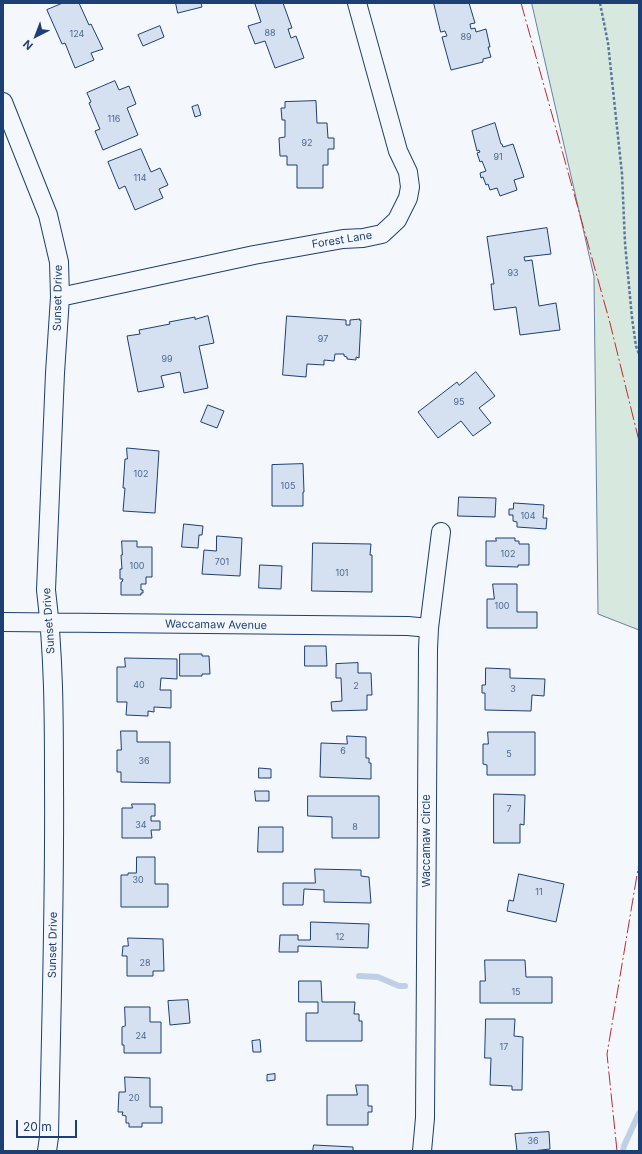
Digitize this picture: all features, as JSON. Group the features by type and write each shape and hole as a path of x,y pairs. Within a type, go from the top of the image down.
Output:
{"street":[{"name":"Forest Lane","path":"60,297 254,255 343,239 363,238 382,234 397,220 408,198 410,187 408,172 398,151 357,3"},
{"name":"Sunset Drive","path":"3,102 48,215 59,262 60,297 55,373 46,590 54,684 54,850 49,1121 47,1151"},
{"name":"Waccamaw Circle","path":"422,1151 425,1110 429,628 441,532"},
{"name":"Waccamaw Avenue","path":"3,622 408,626 429,628"}],"path":[{"path":"600,3 608,43 622,174 625,243 632,318 636,346 639,354"}],"shaded area":[{"path":"532,3 639,3 639,630 598,614 594,277"}],"building":[{"path":"63,3 79,3 89,25 91,24 103,49 91,53 94,60 75,68 65,43 62,44 47,10"},
{"path":"176,3 201,3 202,7 178,13"},
{"path":"283,3 292,28 288,29 291,38 296,36 304,58 275,68 265,41 255,44 248,26 261,22 255,4"},
{"path":"434,3 469,3 475,23 470,24 471,29 475,28 476,32 486,29 491,57 483,59 483,62 451,70 442,37 447,36 445,31 441,32"},
{"path":"160,26 164,37 143,46 138,35"},
{"path":"115,81 119,90 129,86 136,104 127,108 138,135 103,150 95,131 100,129 89,103 91,102 87,93"},
{"path":"316,101 317,123 327,123 328,138 334,138 334,149 328,149 328,165 323,165 323,188 297,188 297,165 287,165 287,156 280,156 279,138 285,137 285,120 282,120 281,108 285,108 285,102"},
{"path":"198,105 201,115 195,117 192,107"},
{"path":"495,123 503,147 513,144 524,177 514,180 517,190 500,196 497,188 490,190 483,177 481,178 480,173 486,171 482,161 480,162 477,153 480,152 479,150 477,151 472,131"},
{"path":"141,149 151,172 160,168 168,185 159,189 163,198 135,210 125,186 119,189 108,162"},
{"path":"547,228 551,254 524,257 525,261 532,260 539,306 556,303 560,330 520,335 516,307 494,310 491,284 494,284 487,237"},
{"path":"208,316 214,343 199,346 208,388 184,393 180,372 161,376 164,387 138,392 127,336 140,334 139,330 170,324 169,322"},
{"path":"287,316 346,320 346,325 350,325 350,320 360,319 359,358 356,357 356,360 347,359 344,354 335,354 334,361 324,360 324,365 307,364 306,377 283,375"},
{"path":"476,372 495,396 479,408 491,423 473,436 461,421 438,438 418,412 457,382 459,385"},
{"path":"208,405 224,411 217,428 201,422"},
{"path":"127,448 159,451 155,513 123,511 125,488 123,488"},
{"path":"303,464 303,506 272,506 272,465"},
{"path":"459,497 496,498 495,517 458,516"},
{"path":"514,503 544,505 543,518 547,518 546,529 517,527 517,522 513,521 513,515 509,515 509,509 513,509"},
{"path":"184,524 203,526 202,535 199,535 198,548 182,547"},
{"path":"217,536 242,538 240,576 202,574 204,550 216,551"},
{"path":"496,538 515,538 515,541 519,541 519,544 529,544 529,565 518,565 518,567 486,566 486,541 496,541"},
{"path":"122,541 137,541 137,547 152,547 152,577 146,577 146,584 141,584 141,590 143,590 143,593 141,593 141,595 121,595 121,582 123,579 120,579 120,569 122,569"},
{"path":"313,543 371,544 370,555 372,555 372,592 312,591"},
{"path":"260,565 282,566 281,589 259,588"},
{"path":"493,584 517,584 517,612 537,612 537,628 487,628 487,599 494,599"},
{"path":"305,646 326,646 327,666 305,666"},
{"path":"180,654 202,654 202,656 209,656 210,674 202,674 202,676 180,676"},
{"path":"125,658 177,659 177,679 161,678 160,690 171,690 171,708 154,707 154,712 148,711 148,716 126,715 127,702 117,702 117,667 125,667"},
{"path":"358,663 358,673 371,673 372,695 367,695 367,710 332,711 331,702 342,701 341,678 336,678 336,664"},
{"path":"486,668 510,669 510,678 545,679 544,696 532,695 531,711 485,710 485,693 482,693 482,685 485,685"},
{"path":"121,731 137,731 137,742 170,742 170,783 121,782 121,772 117,772 117,750 121,750"},
{"path":"488,732 535,732 535,775 487,775 487,765 483,764 483,744 488,744"},
{"path":"347,736 366,737 366,758 369,758 369,763 371,763 371,779 320,777 321,743 347,744"},
{"path":"259,768 271,769 271,778 259,778"},
{"path":"255,791 269,791 269,801 256,801"},
{"path":"494,794 525,795 524,825 520,824 520,843 494,843"},
{"path":"308,796 379,796 379,838 332,838 332,817 308,816"},
{"path":"132,804 155,804 155,816 151,816 151,821 160,821 160,830 151,830 152,838 122,838 122,808 132,808"},
{"path":"259,827 283,827 283,852 258,852"},
{"path":"137,857 155,857 155,884 168,884 168,907 121,907 121,875 136,873"},
{"path":"315,869 361,870 361,876 369,877 371,903 324,902 324,890 304,889 303,905 283,905 283,883 315,883"},
{"path":"519,874 564,884 556,922 507,911 509,900 513,901"},
{"path":"311,922 369,924 368,948 298,946 298,952 279,952 280,935 298,935 298,940 310,940"},
{"path":"128,938 163,939 164,971 153,971 153,976 127,976 127,956 122,956 123,946 128,946"},
{"path":"485,960 525,960 526,977 552,977 552,1003 480,1003 480,981 485,981"},
{"path":"299,981 321,981 322,1002 355,1002 354,1014 359,1014 359,1021 362,1021 362,1041 306,1041 306,1013 318,1013 318,1002 299,1002"},
{"path":"188,1000 190,1023 170,1025 168,1001"},
{"path":"125,1007 150,1007 150,1022 161,1022 161,1053 124,1053 124,1045 122,1045 122,1027 125,1026"},
{"path":"486,1019 515,1019 514,1036 523,1037 522,1090 512,1090 512,1086 490,1085 491,1058 485,1058"},
{"path":"260,1040 261,1052 253,1052 252,1041"},
{"path":"275,1074 275,1080 267,1081 267,1075"},
{"path":"125,1077 150,1078 150,1107 162,1107 162,1123 142,1123 142,1127 129,1127 129,1123 126,1123 126,1116 122,1115 123,1112 118,1112 119,1092 125,1092"},
{"path":"356,1085 368,1085 368,1106 372,1106 372,1112 368,1112 368,1125 327,1125 327,1095 357,1095"},
{"path":"549,1132 550,1149 517,1151 515,1134"},
{"path":"314,1145 353,1147 353,1151 313,1151"}],"waterway":[{"path":"359,976 378,977 399,986 405,986"},
{"path":"623,1151 639,1113"}],"power":[{"path":"521,3 610,323 639,441"},
{"path":"617,1151 607,1054 639,863"}]}
